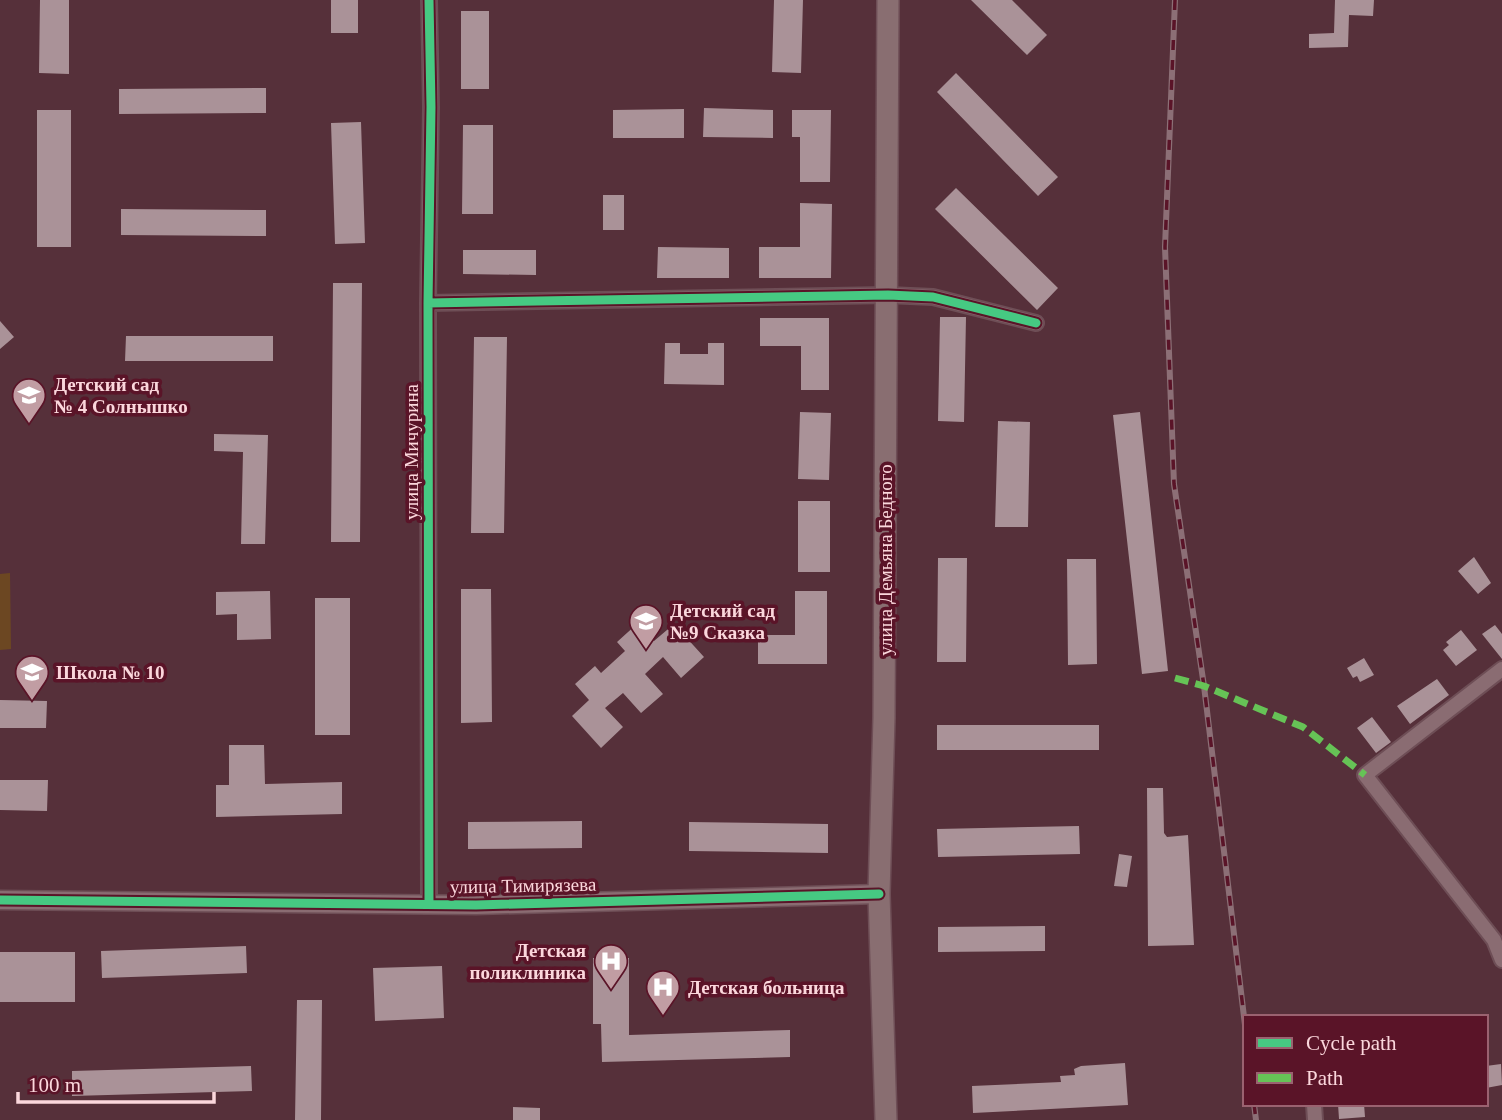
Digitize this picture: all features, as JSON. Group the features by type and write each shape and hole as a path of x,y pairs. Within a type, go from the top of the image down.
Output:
{"main road":[{"name":"улица Демьяна Бедного","path":"886,1120 879,894 888,295 888,0"}],"street":[{"name":"улица Мичурина","path":"429,0 429,903"},
{"path":"428,303 888,295 933,297 1036,323"},
{"path":"1502,670 1366,775 1494,940 1502,960"},
{"name":"улица Тимирязева","path":"0,900 429,903 879,894"}],"shaded area":[{"path":"10,573 11,649 0,650 0,574"}],"building":[{"path":"40,0 69,0 69,74 39,73"},
{"path":"331,0 358,0 358,33 331,33"},
{"path":"774,0 803,0 801,73 772,72"},
{"path":"971,0 1012,0 1047,35 1027,55"},
{"path":"1335,0 1374,0 1373,16 1349,15 1348,47 1309,48 1309,34 1334,33"},
{"path":"461,11 489,11 489,89 461,89"},
{"path":"956,73 1058,177 1038,196 937,92"},
{"path":"266,88 266,113 119,114 119,89"},
{"path":"704,108 773,110 773,138 703,137"},
{"path":"684,109 684,138 613,138 613,110"},
{"path":"37,110 71,110 71,247 37,247"},
{"path":"792,110 831,110 830,182 800,182 800,137 792,137"},
{"path":"361,122 365,243 335,244 331,123"},
{"path":"463,125 493,125 493,214 462,214"},
{"path":"956,188 1058,288 1037,310 935,209"},
{"path":"603,195 624,195 624,230 603,230"},
{"path":"800,203 832,204 831,278 759,278 759,247 800,247"},
{"path":"121,209 266,210 266,236 121,235"},
{"path":"658,247 729,248 729,278 657,278"},
{"path":"463,250 536,250 536,275 463,274"},
{"path":"333,283 362,283 360,542 331,542"},
{"path":"940,317 966,317 964,422 938,421"},
{"path":"760,318 829,318 829,390 801,390 801,346 760,346"},
{"path":"0,321 14,337 0,349"},
{"path":"126,336 273,336 273,361 125,361"},
{"path":"474,337 507,337 504,533 471,533"},
{"path":"665,343 680,343 680,354 708,354 708,343 724,343 724,385 664,384"},
{"path":"800,412 831,413 829,480 798,479"},
{"path":"1140,412 1168,671 1142,674 1113,415"},
{"path":"998,421 1030,422 1028,527 995,527"},
{"path":"214,434 268,435 265,544 241,544 243,452 214,451"},
{"path":"798,501 830,501 830,572 798,572"},
{"path":"1474,557 1491,583 1478,594 1458,571"},
{"path":"938,558 967,558 966,662 937,662"},
{"path":"1067,559 1096,559 1097,664 1068,665"},
{"path":"461,589 491,589 492,722 461,723"},
{"path":"270,591 271,639 237,640 237,614 216,615 216,592"},
{"path":"795,591 827,591 827,664 758,664 758,635 795,635"},
{"path":"315,598 350,598 350,735 315,735"},
{"path":"638,623 654,641 674,624 704,657 681,678 663,657 645,674 663,694 641,713 623,693 605,708 623,727 601,748 572,716 589,700 575,684 595,666 601,673 625,651 617,642"},
{"path":"1495,625 1502,634 1502,659 1482,634"},
{"path":"1461,630 1477,650 1456,666 1443,650 1449,645 1446,642"},
{"path":"1364,658 1374,675 1360,682 1357,676 1353,678 1347,668"},
{"path":"1437,679 1449,695 1410,724 1397,706"},
{"path":"0,700 47,701 46,728 0,728"},
{"path":"1372,717 1391,742 1376,753 1357,728"},
{"path":"937,725 1099,725 1099,750 937,750"},
{"path":"229,745 264,745 265,784 342,782 342,814 216,817 216,785 229,785"},
{"path":"0,780 48,780 47,811 0,810"},
{"path":"1147,788 1163,788 1164,833 1167,837 1188,835 1194,945 1148,946"},
{"path":"582,821 582,848 468,849 468,822"},
{"path":"689,822 828,824 828,853 689,851"},
{"path":"1079,826 1080,854 938,857 937,829"},
{"path":"1119,854 1132,856 1127,887 1114,886"},
{"path":"1045,926 1045,951 938,952 938,927"},
{"path":"246,946 247,973 102,978 101,951"},
{"path":"0,952 75,952 75,1002 0,1002"},
{"path":"593,958 629,958 629,1035 790,1030 790,1057 602,1062 601,1024 593,1024"},
{"path":"442,966 444,1018 375,1021 373,968"},
{"path":"297,1000 322,1000 321,1120 295,1120"},
{"path":"1125,1063 1128,1105 973,1113 972,1086 1061,1082 1060,1076 1075,1075 1074,1069 1081,1066"},
{"path":"1501,1064 1502,1085 1488,1088 1488,1066"},
{"path":"251,1066 252,1091 72,1096 72,1071"},
{"path":"1338,1106 1364,1106 1365,1117 1339,1119"},
{"path":"513,1107 540,1108 540,1120 513,1120"}],"railway":[{"path":"1175,0 1165,247 1174,484 1204,686 1244,1015"},
{"path":"1254,1106 1256,1120"}],"marked path":[{"path":"1175,678 1204,686 1303,727 1365,775"}],"cycle path":[{"path":"429,0 429,903"},
{"path":"428,303 888,295 933,297 1036,323"},
{"path":"0,900 476,905 879,894"}],"place":[{"name":"Детский сад № 4 Солнышко","path":"29,425"},
{"name":"Детский сад №9 Сказка","path":"646,651"},
{"name":"Школа № 10","path":"32,702"},
{"name":"Детская поликлиника","path":"611,991"},
{"name":"Детская больница","path":"663,1017"}]}
